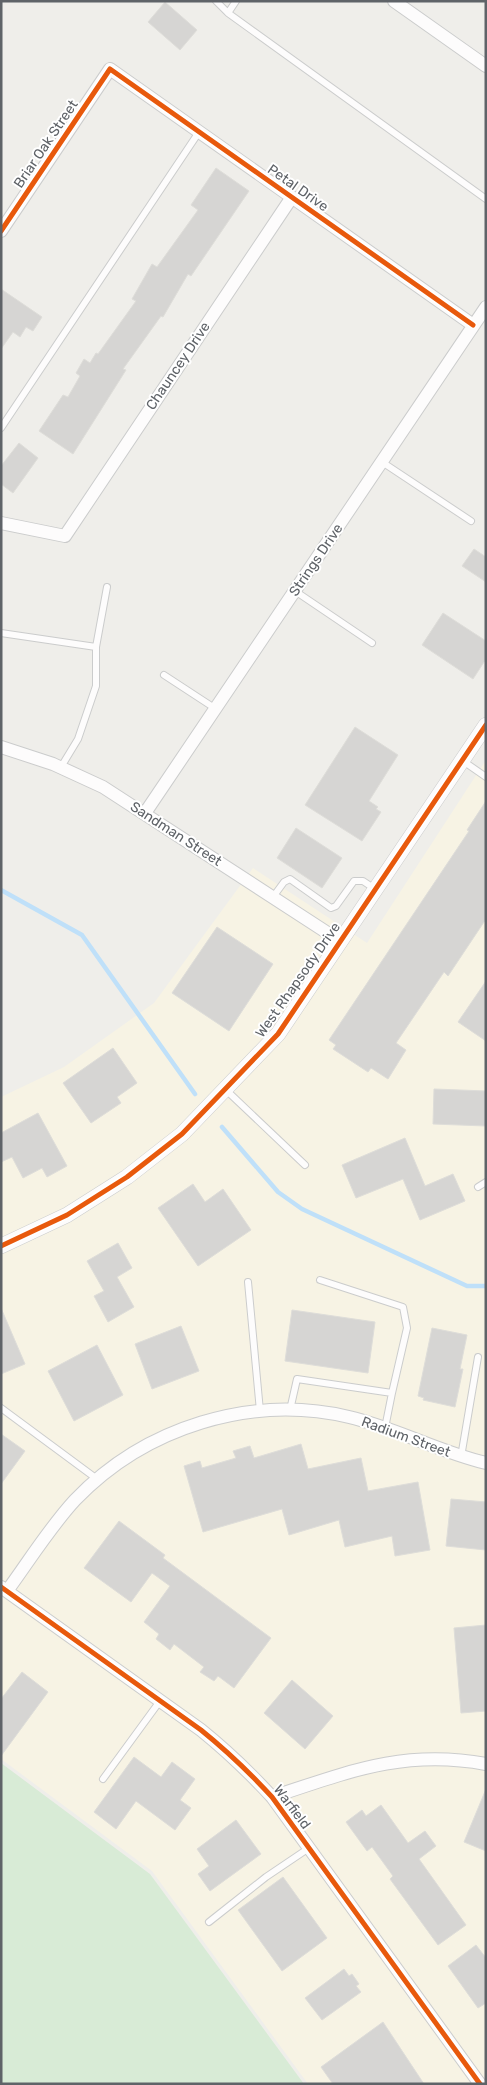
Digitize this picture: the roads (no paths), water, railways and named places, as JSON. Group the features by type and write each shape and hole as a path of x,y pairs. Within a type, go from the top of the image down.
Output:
{"street":[{"path":"394,1 486,66"},
{"name":"Petal Drive","path":"110,69 473,325"},
{"name":"Briar Oak Street","path":"1,232 110,69"},
{"name":"Chauncey Drive","path":"1,522 65,536 292,197"},
{"name":"Strings Drive","path":"145,814 486,307"},
{"name":"West Rhapsody Drive","path":"1,1246 68,1215 127,1178 182,1134 278,1034 486,725"},
{"name":"Sandman Street","path":"1,746 61,767 103,788 340,941"},
{"name":"Radium Street","path":"4,1589 56,1523 97,1480 120,1461 173,1432 230,1415 290,1410 349,1417 486,1464"},
{"name":"Warfield","path":"4,1589 229,1753 272,1797 480,2084"},
{"path":"272,1797 382,1763 437,1759 486,1764"}],"lane":[{"path":"216,1 228,13 486,199"},
{"path":"228,13 236,1"},
{"path":"1,428 200,132"},
{"path":"382,462 472,521"},
{"path":"61,767 78,739 96,686 96,648 107,586"},
{"path":"295,591 372,643"},
{"path":"1,633 96,648"},
{"path":"164,675 216,709"},
{"path":"462,761 486,777"},
{"path":"273,897 284,882 290,879 331,908 336,906 354,881 363,880 375,889"},
{"path":"225,1089 305,1165"},
{"path":"478,1187 486,1182"},
{"path":"320,1280 403,1307 407,1328 385,1428"},
{"path":"248,1282 260,1411"},
{"path":"461,1457 478,1357"},
{"path":"290,1410 297,1379 392,1393"},
{"path":"1,1408 97,1480"},
{"path":"104,1779 160,1701"},
{"path":"209,1922 266,1877 309,1848"}],"waterway":[{"path":"1,890 82,935 195,1094"},
{"path":"222,1127 278,1192 302,1209 467,1286 486,1286"}]}
